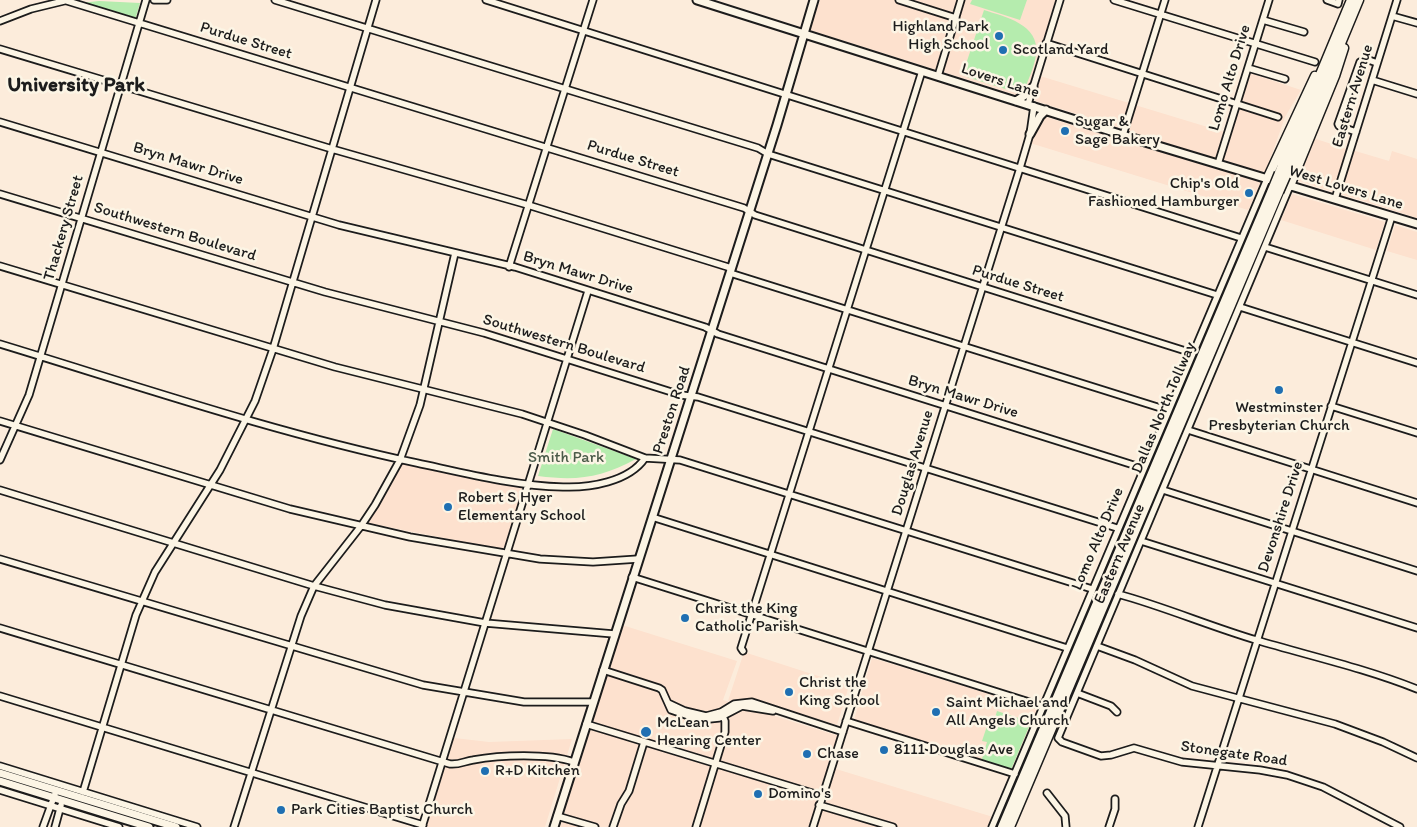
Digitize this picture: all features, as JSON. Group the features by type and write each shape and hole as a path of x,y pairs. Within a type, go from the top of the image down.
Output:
{"highway":[{"name":"Dallas North Tollway","path":"1283,175 1325,62 1351,0"},
{"name":"Dallas North Tollway","path":"1002,827 1359,0"},
{"path":"1290,186 1335,76 1346,32"},
{"path":"1267,179 1297,109 1314,76 1325,62"},
{"name":"Dallas North Tollway","path":"1010,827 1276,191"}],"main road":[{"name":"Lovers Lane","path":"697,0 1267,179"},
{"name":"Preston Road","path":"554,827 768,154 814,0"},
{"path":"1016,101 1027,94 1033,87"},
{"path":"1030,134 1040,116 1046,110"},
{"name":"West Lovers Lane","path":"1267,179 1417,224"},
{"path":"0,773 176,827"},
{"path":"0,781 148,827"}],"street":[{"name":"Purdue Street","path":"65,0 547,147 1192,353"},
{"path":"0,20 70,0"},
{"name":"Thackery Street","path":"0,460 16,426 41,356 146,0"},
{"path":"154,0 167,0"},
{"path":"275,0 758,148 768,154 1217,295"},
{"path":"83,792 140,602 172,542 211,485 247,419 273,349 376,0"},
{"path":"486,0 1241,238"},
{"path":"509,267 592,0"},
{"path":"899,0 956,18"},
{"path":"938,76 961,0"},
{"name":"Douglas Avenue","path":"813,827 1020,168 1030,134 1033,87 1060,0"},
{"path":"1114,0 1315,62"},
{"path":"1123,135 1165,0"},
{"name":"Lomo Alto Drive","path":"1218,164 1269,0"},
{"path":"1327,0 1338,2"},
{"name":"Eastern Avenue","path":"1335,199 1397,0"},
{"path":"1392,16 1417,23"},
{"path":"1263,20 1304,32"},
{"path":"1046,43 1278,117"},
{"path":"0,48 332,149 528,205 731,270 848,310 1167,410"},
{"path":"1356,132 1338,124 1360,62 1366,59 1377,63"},
{"path":"1248,68 1285,78"},
{"path":"743,651 741,648 751,615 922,71"},
{"path":"1372,80 1417,94"},
{"name":"Bryn Mawr Drive","path":"0,122 375,234 509,267 1143,468"},
{"name":"Lomo Alto Drive","path":"992,827 1167,410 1267,179"},
{"name":"Eastern Avenue","path":"1058,740 1290,186"},
{"name":"Southwestern Boulevard","path":"0,194 292,282 440,321 810,432 1118,528"},
{"name":"Devonshire Drive","path":"1198,827 1392,216"},
{"path":"1265,247 1417,295"},
{"path":"234,827 291,647 314,586 361,526 400,460 415,421 424,388 455,253"},
{"path":"0,266 273,349 548,422 645,458 680,460 1092,589"},
{"path":"0,696 423,826 588,291"},
{"path":"1240,307 1417,363"},
{"path":"0,344 247,419 400,460 528,483 563,487 594,485 629,472 645,458"},
{"path":"1331,406 1417,433"},
{"path":"0,421 290,509 361,526 506,554 569,562 638,559"},
{"path":"1188,430 1417,503"},
{"path":"0,490 314,586 412,611 485,623 614,634"},
{"path":"1162,490 1417,571"},
{"path":"652,517 1067,648"},
{"path":"1141,541 1417,628"},
{"path":"0,559 391,677 463,693 524,702 593,702"},
{"path":"632,577 1042,706"},
{"path":"1118,594 1157,604 1256,640 1358,669 1417,689"},
{"path":"0,628 442,762 455,765 473,760 553,756 574,762"},
{"path":"1097,646 1135,660 1192,686 1238,700 1335,724 1383,742 1417,758"},
{"path":"603,670 654,685 662,690 668,703 706,718 722,714 734,704 746,702 842,732"},
{"path":"1077,693 1111,706 1117,712"},
{"path":"696,827 726,726 722,714"},
{"path":"846,721 1015,774"},
{"path":"586,724 822,796"},
{"name":"Stonegate Road","path":"1058,740 1100,756 1111,755 1134,748 1182,762 1260,770 1314,783 1400,827"},
{"path":"613,827 621,804 629,791 644,742"},
{"path":"0,766 197,827"},
{"path":"0,790 119,827"},
{"path":"43,827 53,798 60,791"},
{"path":"55,827 62,800 60,791"},
{"path":"1047,793 1065,816 1066,827"},
{"path":"1110,827 1115,809 1115,799"},
{"path":"820,805 892,827"},
{"path":"557,816 595,827"}],"shaded area":[{"path":"820,0 1056,0 1027,91 1016,95 810,30"},
{"path":"1243,71 1301,90 1285,117 1265,174 1199,153 1195,155 1130,135 1128,127 1135,105 1224,132"},
{"path":"1040,76 1129,103 1121,128 1036,101 1034,97"},
{"path":"1042,116 1262,182 1248,210 1030,143"},
{"path":"1313,138 1347,149 1334,192 1296,180"},
{"path":"1352,150 1389,161 1392,151 1417,159 1417,218 1338,193"},
{"path":"1292,194 1385,222 1376,250 1281,220"},
{"path":"1395,225 1417,232 1417,260 1387,251"},
{"name":"Robert S Hyer Elementary School","path":"402,463 523,486 505,550 368,523"},
{"path":"622,625 737,661 723,700 845,738 836,769 993,817 989,827 560,827"},
{"name":"Christ the King School","path":"744,652 849,686 837,725 751,699 728,701"},
{"path":"872,658 1038,709 1012,772 854,720"},
{"path":"446,737 489,742 572,739 545,827 417,827"}],"green space":[{"path":"972,0 1027,0 1020,20 970,4"},
{"path":"99,1 140,3 135,20 81,3"},
{"name":"Scotland Yard","path":"984,10 1019,23 1033,35 1036,44 1036,54 1024,91 1018,93 967,77 964,70"},
{"name":"Smith Park","path":"553,429 636,459 611,470 588,477 538,476"},
{"path":"997,711 1031,722 1010,772 981,762 987,742 982,741 987,726 992,728"}],"place":[{"name":"Highland Park High School","path":"999,36"},
{"name":"Scotland Yard","path":"1003,50"},
{"name":"Sugar & Sage Bakery","path":"1065,131"},
{"name":"Chip's Old Fashioned Hamburger","path":"1249,193"},
{"name":"Westminster Presbyterian Church","path":"1279,390"},
{"name":"Robert S Hyer Elementary School","path":"448,507"},
{"name":"Christ the King Catholic Parish","path":"685,618"},
{"name":"Christ the King School","path":"789,692"},
{"name":"Saint Michael and All Angels Church","path":"936,712"},
{"name":"McLean Hearing Center","path":"646,732"},
{"name":"8111 Douglas Ave","path":"884,750"},
{"name":"Chase","path":"807,754"},
{"name":"R+D Kitchen","path":"485,771"},
{"name":"Domino's","path":"758,794"},
{"name":"Park Cities Baptist Church","path":"281,810"}],"district":[{"name":"University Park","path":"76,86"}]}
